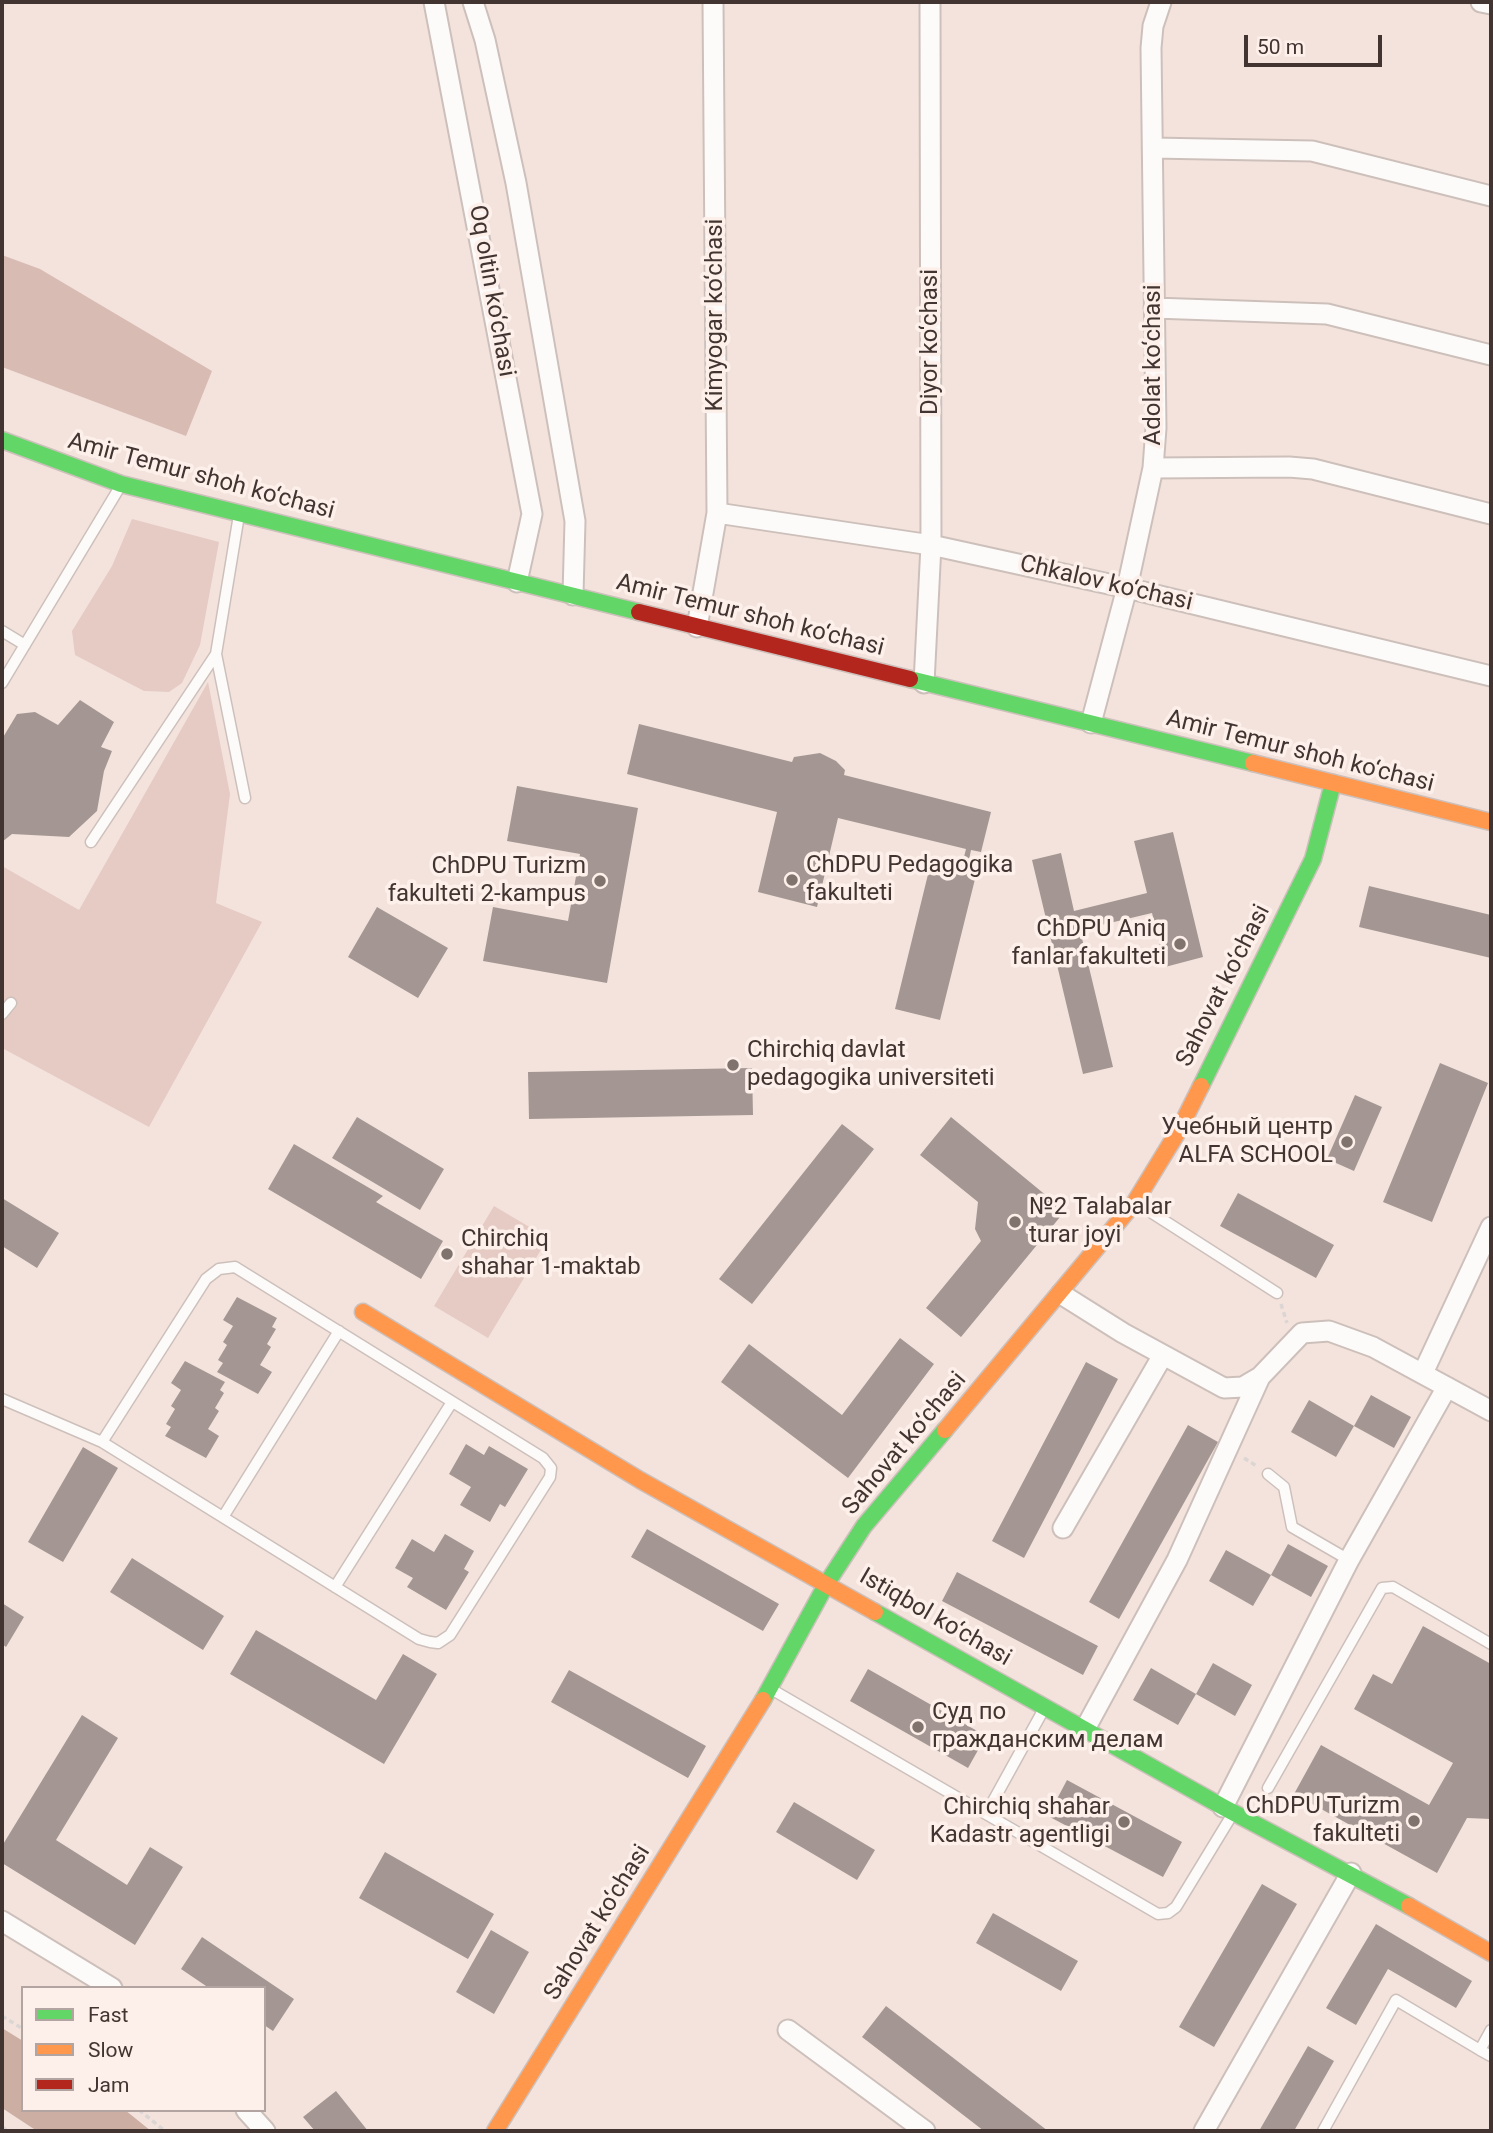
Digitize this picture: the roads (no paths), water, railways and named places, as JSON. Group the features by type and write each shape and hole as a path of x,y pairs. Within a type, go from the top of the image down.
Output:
{"street":[{"name":"Oq oltin ko‘chasi","path":"434,2 532,514 517,582"},
{"path":"473,2 485,40 516,183 575,521 572,595"},
{"name":"Kimyogar ko‘chasi","path":"697,627 717,513 713,2"},
{"name":"Diyor ko‘chasi","path":"924,683 932,545 930,2"},
{"name":"Adolat ko‘chasi","path":"1091,723 1127,588 1153,468 1156,428 1151,48 1153,26 1161,2"},
{"path":"1481,2 1491,4"},
{"path":"1153,148 1312,151 1491,196"},
{"path":"1154,308 1327,314 1491,355"},
{"name":"Amir Temur shoh ko‘chasi","path":"2,440 121,484 1333,783 1490,816"},
{"path":"1153,468 1313,469 1491,514"},
{"name":"Chkalov ko‘chasi","path":"717,513 932,545 1127,588 1491,676"},
{"name":"Sahovat ko‘chasi","path":"495,2131 770,1689 827,1583 864,1525 1061,1294 1135,1202 1179,1130 1313,859 1333,783"},
{"path":"1423,1373 1491,1227"},
{"path":"1061,1294 1224,1388 1243,1387 1260,1377 1302,1333 1329,1331 1373,1347 1491,1411"},
{"name":"Istiqbol ko‘chasi","path":"363,1312 640,1480 1228,1810 1351,1873 1491,1953"},
{"path":"1063,1528 1163,1355"},
{"path":"1085,1729 1177,1560 1260,1377"},
{"path":"1228,1810 1349,1560 1447,1387"},
{"path":"1204,2131 1351,1873"},
{"path":"2,1921 109,1986"},
{"path":"788,2029 925,2131"},
{"path":"248,2112 265,2131"}],"lane":[{"path":"2,683 121,484"},
{"path":"240,513 216,654 245,798"},
{"path":"2,631 25,645"},
{"path":"91,842 216,654"},
{"path":"2,1014 11,1003"},
{"path":"1135,1202 1277,1293"},
{"path":"2,1399 102,1442 419,1639 438,1643 450,1635 550,1477 551,1468 543,1458 235,1267 219,1269 206,1279 102,1442"},
{"path":"223,1517 339,1331"},
{"path":"335,1587 452,1402"},
{"path":"1268,1474 1284,1488 1292,1527 1349,1560"},
{"path":"1268,1788 1382,1588 1393,1587 1491,1644"},
{"path":"770,1689 1158,1914 1168,1913 1176,1907 1228,1810"},
{"path":"986,1814 1046,1707"},
{"path":"1322,2131 1396,2000 1491,2056"},
{"path":"1480,2050 1491,2031"}],"place":[{"name":"ChDPU Pedagogika fakulteti","path":"792,880"},
{"name":"ChDPU Turizm fakulteti 2-kampus","path":"600,881"},
{"name":"ChDPU Aniq fanlar fakulteti","path":"1180,944"},
{"name":"Chirchiq davlat pedagogika universiteti","path":"733,1065"},
{"name":"Учебный центр ALFA SCHOOL","path":"1347,1142"},
{"name":"№2 Talabalar turar joyi","path":"1015,1222"},
{"name":"Chirchiq shahar 1-maktab","path":"447,1254"},
{"name":"Суд по гражданским делам","path":"918,1727"},
{"name":"ChDPU Turizm fakulteti","path":"1414,1821"},
{"name":"Chirchiq shahar Kadastr agentligi","path":"1124,1822"}]}
